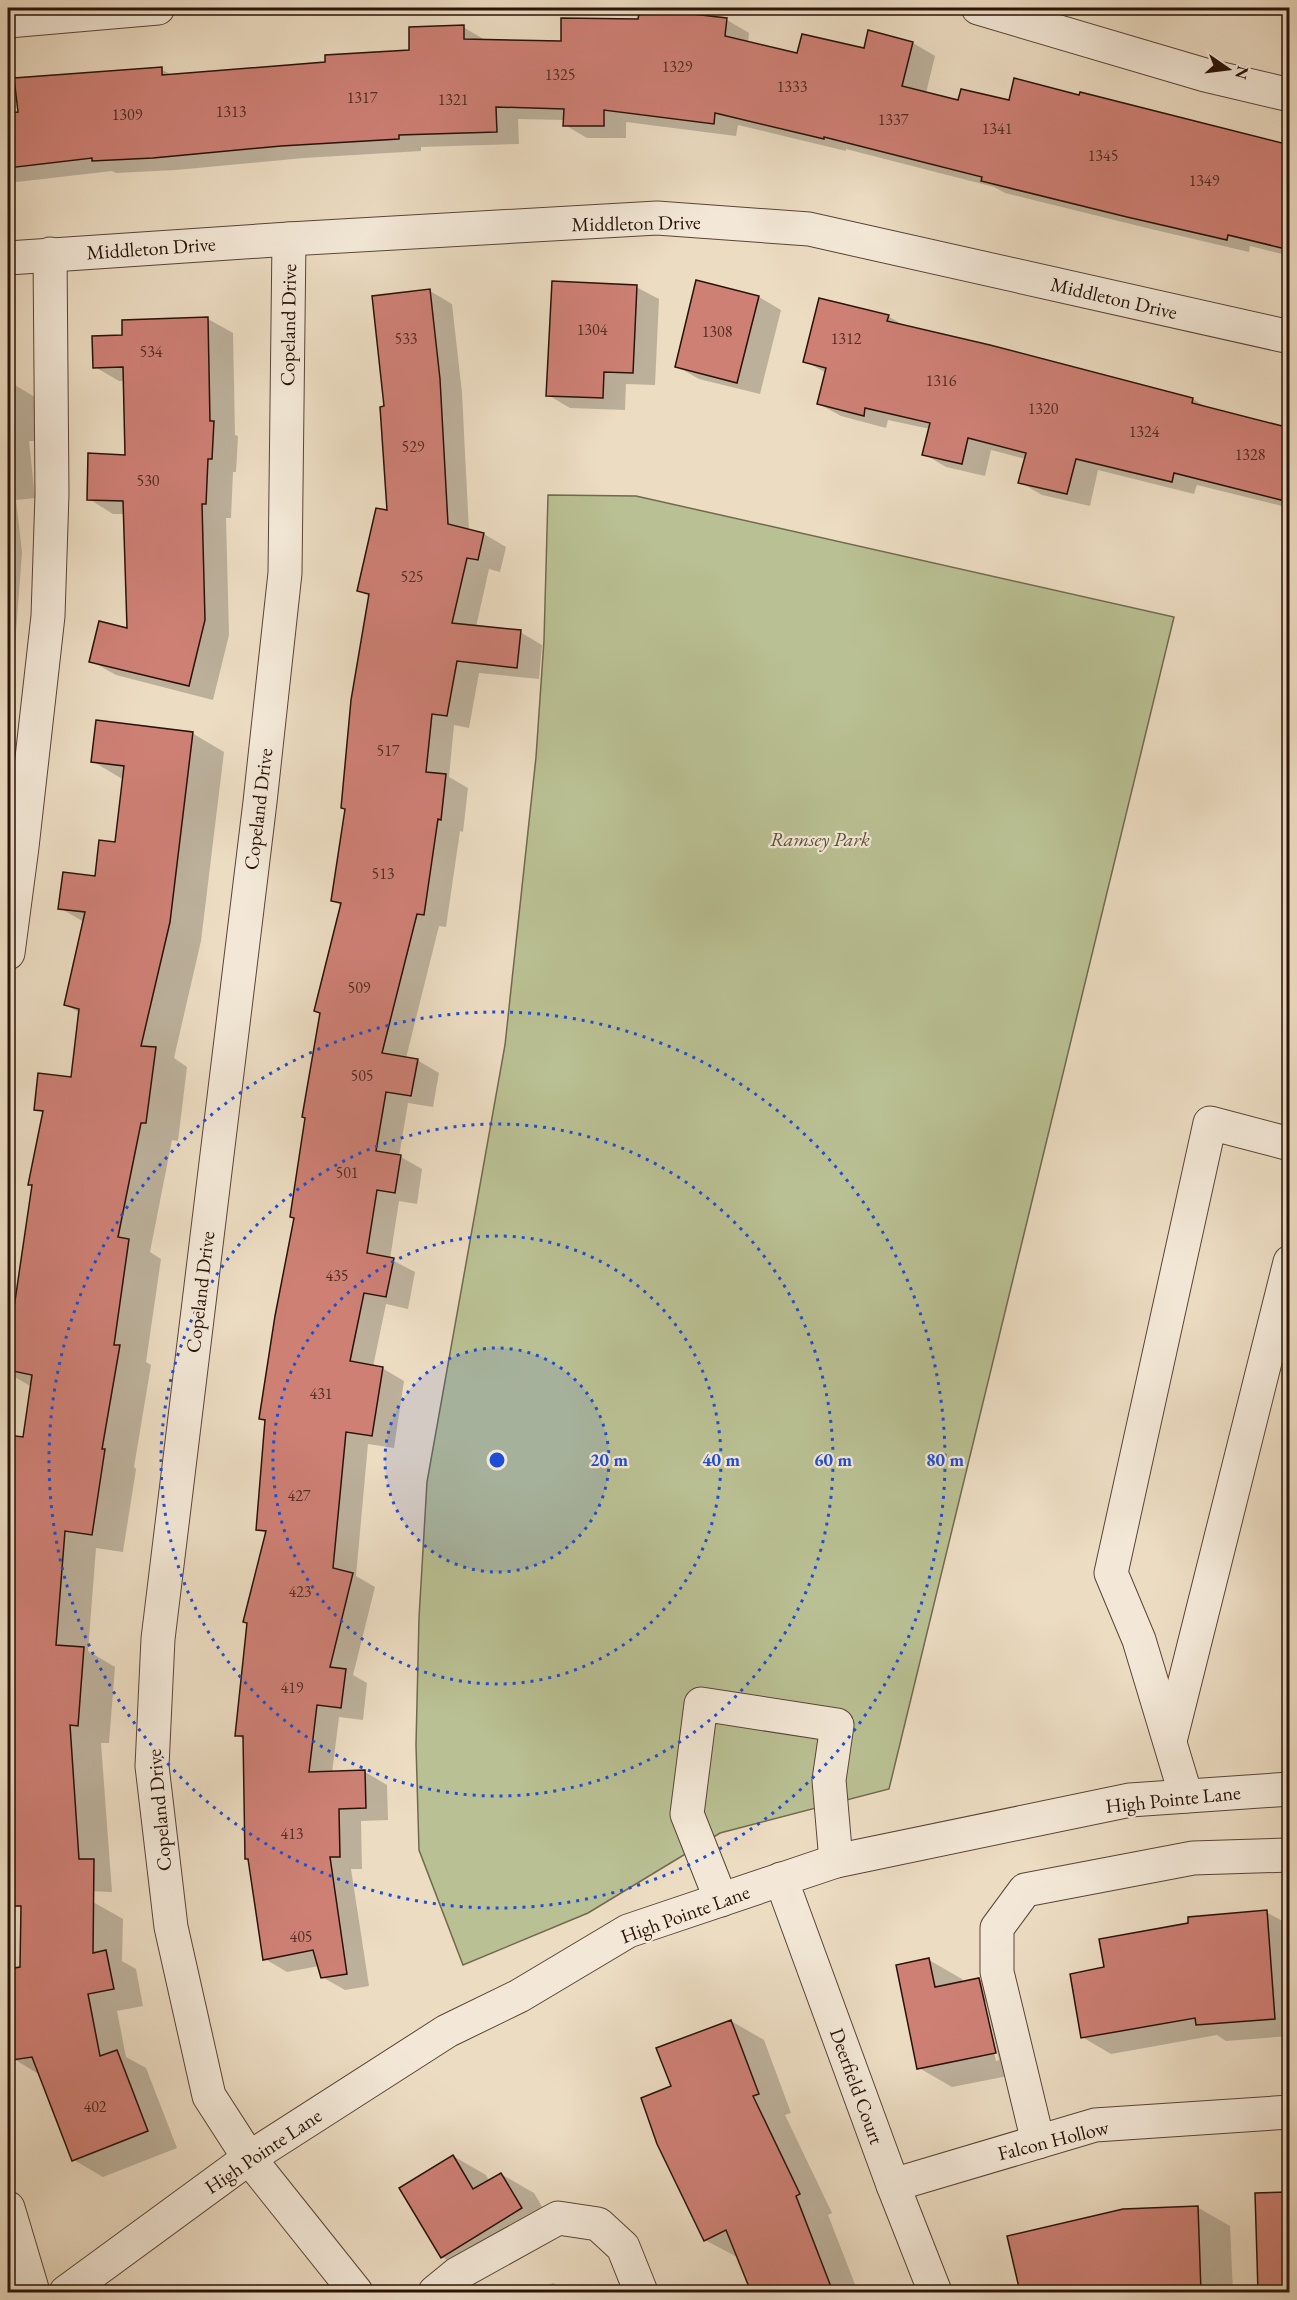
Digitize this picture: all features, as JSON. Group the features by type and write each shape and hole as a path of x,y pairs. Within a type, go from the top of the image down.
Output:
{"street":[{"path":"8,21 158,8"},
{"path":"978,8 1205,75 1290,95"},
{"name":"Middleton Drive","path":"8,258 289,238 657,218 809,229 1290,337"},
{"name":"Copeland Drive","path":"289,238 285,573 158,1639 152,1766 171,1927 209,2096 249,2158 356,2292"},
{"path":"8,952 48,616 52,494 50,254"},
{"path":"1186,1796 1139,1640 1111,1573 1210,1123 1290,1144"},
{"path":"1170,1743 1290,1262"},
{"path":"721,1899 687,1814 701,1704 837,1725 829,1780 836,1861"},
{"name":"High Pointe Lane","path":"66,2292 249,2158 447,2031 519,1996 628,1930 836,1861 1130,1800 1290,1789"},
{"path":"1038,2142 997,1972 997,1928 1025,1890 1193,1858 1290,1855"},
{"name":"Deerfield Court","path":"781,1879 893,2185 935,2292"},
{"name":"Falcon Hollow","path":"893,2185 1095,2125 1290,2112"},
{"path":"8,2208 33,2292"},
{"path":"435,2292 457,2274 558,2218 598,2224 623,2247 641,2292"}],"green space":[{"name":"Ramsey Park","path":"548,495 636,496 1174,617 889,1789 720,1833 588,1913 463,1965 419,1850 416,1745 419,1618 427,1482 505,1045 536,757 544,640"}],"building":[{"path":"640,8 727,18 725,36 797,53 802,34 864,48 868,30 913,42 902,86 958,100 961,89 1009,100 1014,78 1079,95 1080,92 1290,145 1290,250 1228,235 1227,240 1127,217 981,181 982,177 824,137 824,139 715,113 714,124 604,110 604,126 563,126 564,109 496,107 497,132 399,135 399,139 281,146 153,158 92,161 92,158 8,168 8,113 18,112 14,78 162,67 162,75 325,62 325,55 409,50 409,27 464,25 464,39 561,41 561,18 638,19"},
{"path":"696,280 759,296 737,383 675,367"},
{"path":"552,281 637,285 633,373 604,372 603,398 546,396"},
{"path":"430,289 440,379 448,524 484,533 478,560 467,558 452,623 521,630 517,668 457,661 447,716 432,714 426,772 446,774 441,820 438,819 424,915 417,914 382,1053 418,1059 411,1096 386,1092 376,1151 401,1155 395,1193 377,1190 367,1253 394,1258 386,1297 364,1293 350,1361 383,1367 372,1436 346,1432 333,1568 353,1573 330,1667 346,1669 341,1708 317,1705 309,1772 365,1770 366,1808 339,1809 340,1857 330,1857 347,1974 321,1978 313,1950 263,1960 248,1859 245,1859 243,1736 235,1736 247,1623 243,1622 266,1531 256,1530 265,1420 259,1419 275,1316 294,1218 290,1217 305,1118 302,1117 320,1013 314,1011 341,903 331,901 345,809 341,808 351,700 369,594 357,591 376,508 387,510 380,407 384,406 372,296"},
{"path":"819,298 889,315 887,321 990,345 1193,398 1192,403 1290,428 1290,482 1285,501 1174,473 1172,482 1076,459 1067,494 1018,483 1026,453 968,438 962,464 922,455 930,423 865,408 864,416 817,404 826,368 803,362"},
{"path":"208,317 210,421 214,421 212,459 208,459 206,504 202,504 205,620 189,686 89,662 99,621 127,628 123,501 87,500 88,453 125,455 123,367 93,368 92,336 122,335 122,320"},
{"path":"96,720 193,732 170,922 141,1046 156,1047 146,1123 141,1123 118,1237 129,1239 114,1345 120,1345 102,1449 105,1449 92,1535 65,1531 56,1645 84,1647 78,1726 70,1725 79,1859 94,1859 93,1953 106,1950 114,1989 88,1994 100,2056 117,2050 148,2131 72,2161 32,2057 12,2060 8,2034 8,1969 20,1967 21,1906 8,1906 8,1435 23,1437 32,1375 8,1370 8,1327 11,1328 32,1185 28,1185 43,1111 34,1110 38,1073 71,1077 79,1009 64,1005 85,912 58,909 63,872 95,876 99,840 115,842 124,766 91,762"},
{"path":"1267,1910 1275,2019 1196,2025 1195,2018 1081,2038 1070,1974 1104,1967 1099,1939 1188,1923 1188,1917"},
{"path":"929,1958 935,1987 979,1978 996,2053 917,2069 896,1965"},
{"path":"731,2020 759,2094 753,2096 800,2194 796,2196 833,2292 751,2292 726,2230 704,2241 657,2144 641,2098 671,2086 656,2048"},
{"path":"453,2155 473,2189 501,2173 522,2208 441,2258 399,2188"},
{"path":"1290,2192 1290,2292 1258,2292 1255,2193"},
{"path":"1198,2206 1201,2292 1020,2292 1007,2236 1123,2209"}]}
